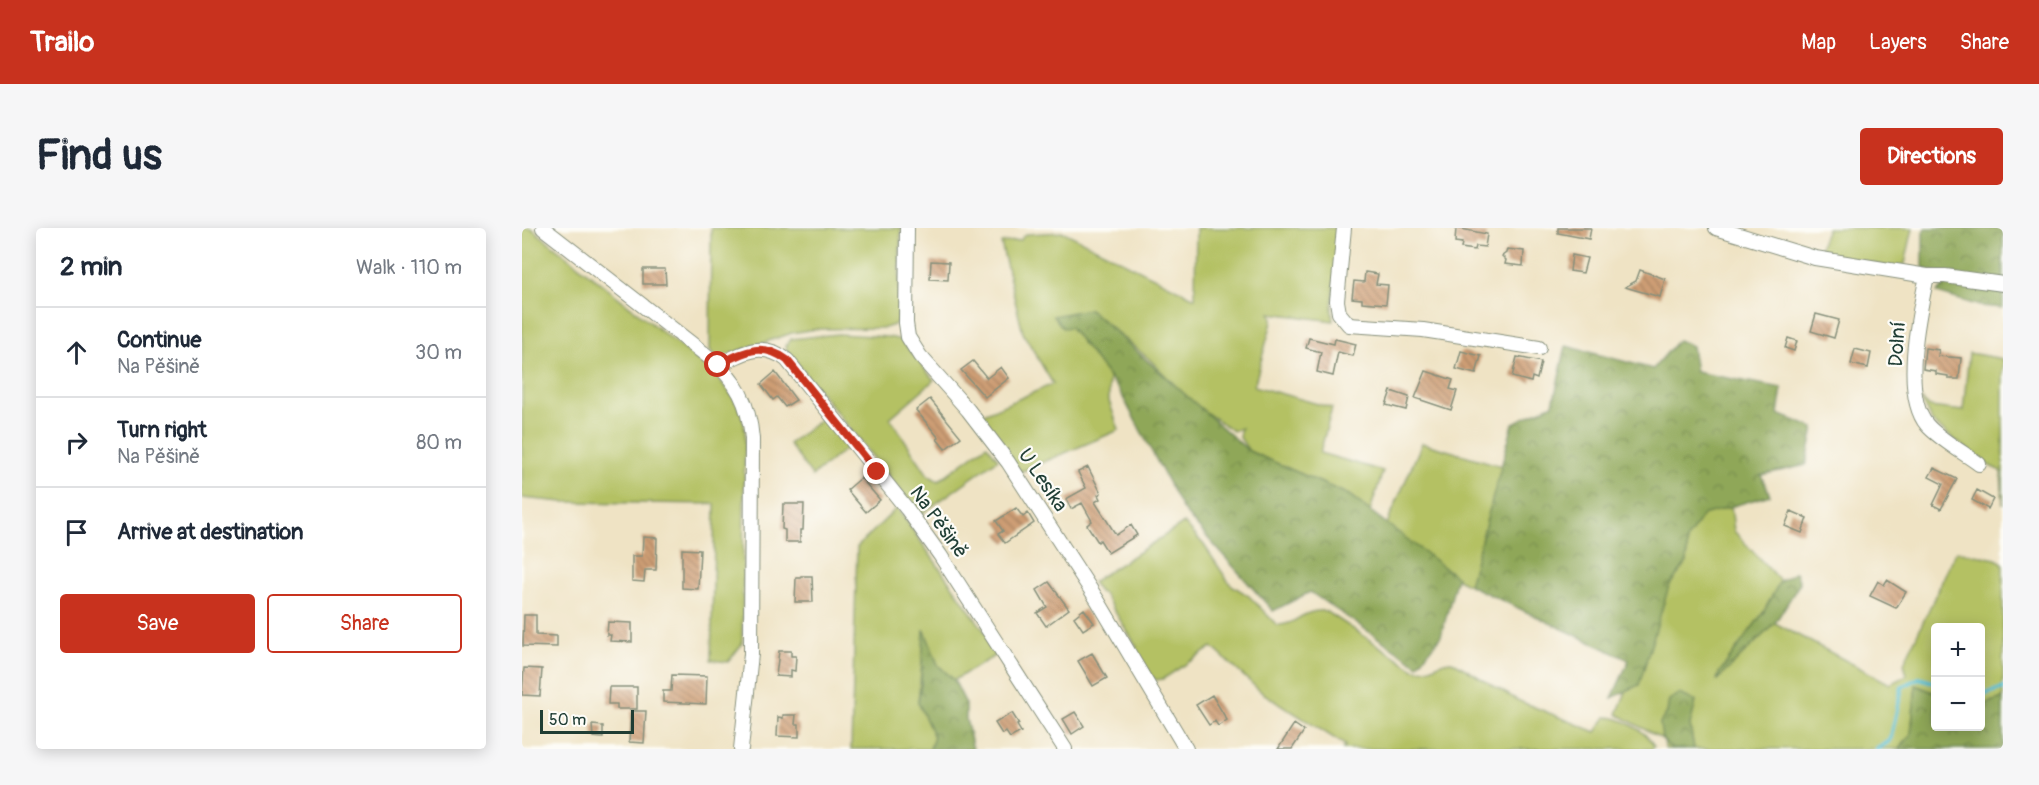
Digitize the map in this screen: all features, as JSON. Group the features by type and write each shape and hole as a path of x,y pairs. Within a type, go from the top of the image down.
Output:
{"street":[{"path":"543,228 718,365 745,401 752,439 751,654 741,749"},
{"name":"U Lesíka","path":"907,228 906,323 908,337 920,356 968,410 1008,462 1098,601 1186,749"},
{"path":"1344,228 1336,301 1339,313 1348,325 1423,330 1539,348"},
{"path":"1716,228 1815,258 1927,276 1945,276 2003,284"},
{"name":"Dolní","path":"1927,276 1917,322 1915,399 1919,413 1928,426 1979,464"},
{"name":"Na Pěšině","path":"718,365 755,349 777,352 787,360 907,509 952,574 1065,749"}],"green space":[{"path":"522,228 531,228 714,373 738,406 745,431 742,644 728,662 711,660 715,504 563,502 522,498"},
{"path":"711,228 901,228 898,320 894,325 885,328 816,329 792,333 721,357 716,356 710,350"},
{"path":"1196,228 1339,228 1332,308 1333,321 1270,313 1272,322 1254,386 1332,408 1320,453 1383,471 1370,511 1349,495 1249,451 1239,436 1241,428 1233,431 1193,403 1149,359 1089,309 1070,327 1109,377 1109,401 1119,430 1020,472 979,416 1053,384 1023,333 1001,243 1021,240 1027,234 1064,232 1195,298"},
{"path":"1827,228 1913,228 1905,264 1895,268 1818,253"},
{"path":"1925,228 2003,228 2003,308 1980,306 1937,293 1952,277 1923,268"},
{"path":"1089,309 1249,451 1349,495 1457,577 1441,636 1418,665 1310,592 1273,611 1183,510 1119,390 1070,327 1063,328 1053,316"},
{"path":"838,334 889,337 901,340 934,380 890,418 928,475 938,481 987,445 998,459 920,515 787,351 786,346 791,339"},
{"path":"1678,340 1692,346 1696,372 1782,388 1778,414 1814,428 1806,465 1761,475 1770,495 1703,515 1687,539 1687,562 1669,586 1639,685 1612,698 1629,660 1469,585 1513,423 1553,404 1566,346 1653,369"},
{"path":"1969,353 2003,359 2003,505 2001,471 1988,465 1932,422 1921,399 1930,407 1963,411"},
{"path":"823,418 849,446 812,476 789,444"},
{"path":"1422,443 1502,466 1469,585 1459,580 1387,524"},
{"path":"1731,505 1734,531 1780,581 1763,613 1719,673 1718,679 1775,623 1890,684 1907,675 1904,663 1956,551 1996,559 2003,563 2003,698 1985,704 1985,623 1931,623 1931,691 1916,685 1911,734 1900,749 1694,749 1690,725 1696,701 1669,701 1667,713 1660,723 1672,749 1665,749 1664,740 1617,714 1669,586 1687,562 1687,539 1703,514"},
{"path":"897,508 1000,653 954,680 938,665 925,631 918,702 934,737 930,749 851,749 857,547"},
{"path":"1184,523 1204,545 1230,584 1249,596 1277,625 1284,625 1310,612 1326,611 1414,669 1427,669 1446,661 1452,661 1517,700 1596,732 1606,717 1626,722 1646,736 1654,746 1652,749 1343,749 1345,745 1261,692 1212,647 1163,679 1156,680 1135,650 1137,647 1104,594 1099,592 1092,582"},
{"path":"1796,572 1800,583 1775,623 1717,680 1719,673 1763,613 1780,581"},
{"path":"924,629 938,665 954,680 966,704 966,719 973,749 930,749 934,737 918,702"},
{"path":"1916,685 1931,691 1931,731 1985,731 1985,704 2003,698 2003,749 1900,749 1911,734"},
{"path":"1679,694 1696,701 1690,725 1694,749 1671,749 1662,739 1660,723 1667,713 1669,700"}],"building":[{"path":"1456,228 1487,234 1485,247 1476,246 1475,250 1461,248 1462,243 1455,242"},
{"path":"1558,228 1591,228 1589,239 1558,233"},
{"path":"1507,249 1524,251 1523,266 1505,264 1506,260 1502,256"},
{"path":"1572,255 1587,258 1583,273 1570,271"},
{"path":"931,261 949,262 948,280 930,279"},
{"path":"643,269 665,269 666,284 643,284"},
{"path":"1640,270 1665,279 1660,297 1625,287 1636,281"},
{"path":"1365,272 1378,274 1376,284 1388,285 1386,304 1362,302 1362,299 1352,298 1354,281 1364,282"},
{"path":"1816,314 1839,320 1834,338 1811,331"},
{"path":"1309,338 1334,344 1335,339 1356,344 1353,356 1338,352 1333,376 1317,372 1321,352 1306,348"},
{"path":"1788,338 1797,341 1794,351 1785,348"},
{"path":"1925,348 1939,350 1938,356 1961,358 1959,379 1948,379 1948,376 1936,374 1936,371 1923,369"},
{"path":"1855,349 1871,353 1868,368 1851,364"},
{"path":"1461,351 1481,356 1476,374 1456,369"},
{"path":"1517,357 1541,362 1537,379 1532,377 1531,382 1512,377"},
{"path":"973,361 987,378 1001,367 1009,378 985,397 961,370"},
{"path":"1426,371 1453,380 1450,389 1457,391 1451,410 1415,398"},
{"path":"775,372 796,400 785,407 777,397 773,400 761,384"},
{"path":"1391,391 1409,397 1406,410 1386,405"},
{"path":"930,399 961,437 945,449 916,410"},
{"path":"1088,467 1101,493 1098,495 1100,499 1095,502 1116,535 1131,525 1137,535 1108,553 1087,525 1092,521 1082,503 1071,509 1066,499 1086,488 1078,472"},
{"path":"1934,468 1957,479 1941,509 1933,505 1943,484 1929,477"},
{"path":"861,478 880,500 866,512 847,490"},
{"path":"1977,490 1993,499 1988,509 1972,500"},
{"path":"783,504 804,504 800,542 785,542 785,530 782,529"},
{"path":"1016,508 1023,517 1028,513 1034,523 1005,543 998,534 1003,531 996,521"},
{"path":"1791,511 1807,518 1802,533 1785,526"},
{"path":"643,537 657,538 656,570 645,570 644,582 632,581 632,556 642,556"},
{"path":"682,549 700,550 698,589 682,588"},
{"path":"801,576 812,576 813,602 795,602 796,578 801,578"},
{"path":"1887,580 1906,592 1896,608 1870,596 1878,581 1884,585"},
{"path":"1049,582 1069,609 1046,626 1037,613 1047,607 1037,590"},
{"path":"1084,609 1094,623 1083,630 1074,617"},
{"path":"524,615 536,615 536,635 557,636 557,647 523,646"},
{"path":"608,622 632,623 632,642 610,641 611,635 607,635"},
{"path":"779,651 791,651 791,656 796,656 795,671 791,670 791,677 776,676"},
{"path":"1092,653 1107,678 1093,686 1078,661"},
{"path":"524,668 542,669 540,696 522,695"},
{"path":"672,675 707,676 706,704 663,702 663,691 671,691"},
{"path":"609,687 637,687 637,709 617,709 617,704 608,704"},
{"path":"1212,695 1227,720 1218,726 1215,721 1209,725 1196,705"},
{"path":"631,711 646,711 644,743 629,742"},
{"path":"1075,712 1084,726 1072,734 1063,719"},
{"path":"1012,713 1021,732 1010,738 1006,732 1002,734 995,723"},
{"path":"783,715 796,715 795,724 799,724 799,737 777,736 778,717 783,718"},
{"path":"1294,724 1304,731 1292,749 1278,749"},
{"path":"592,725 603,726 603,738 593,737"}],"waterway":[{"path":"1877,749 1890,741 1902,687 1919,678 1931,682"},
{"path":"1985,694 2003,688"}],"route":[{"path":"718,365 755,349 777,352 787,360 877,472"}]}
